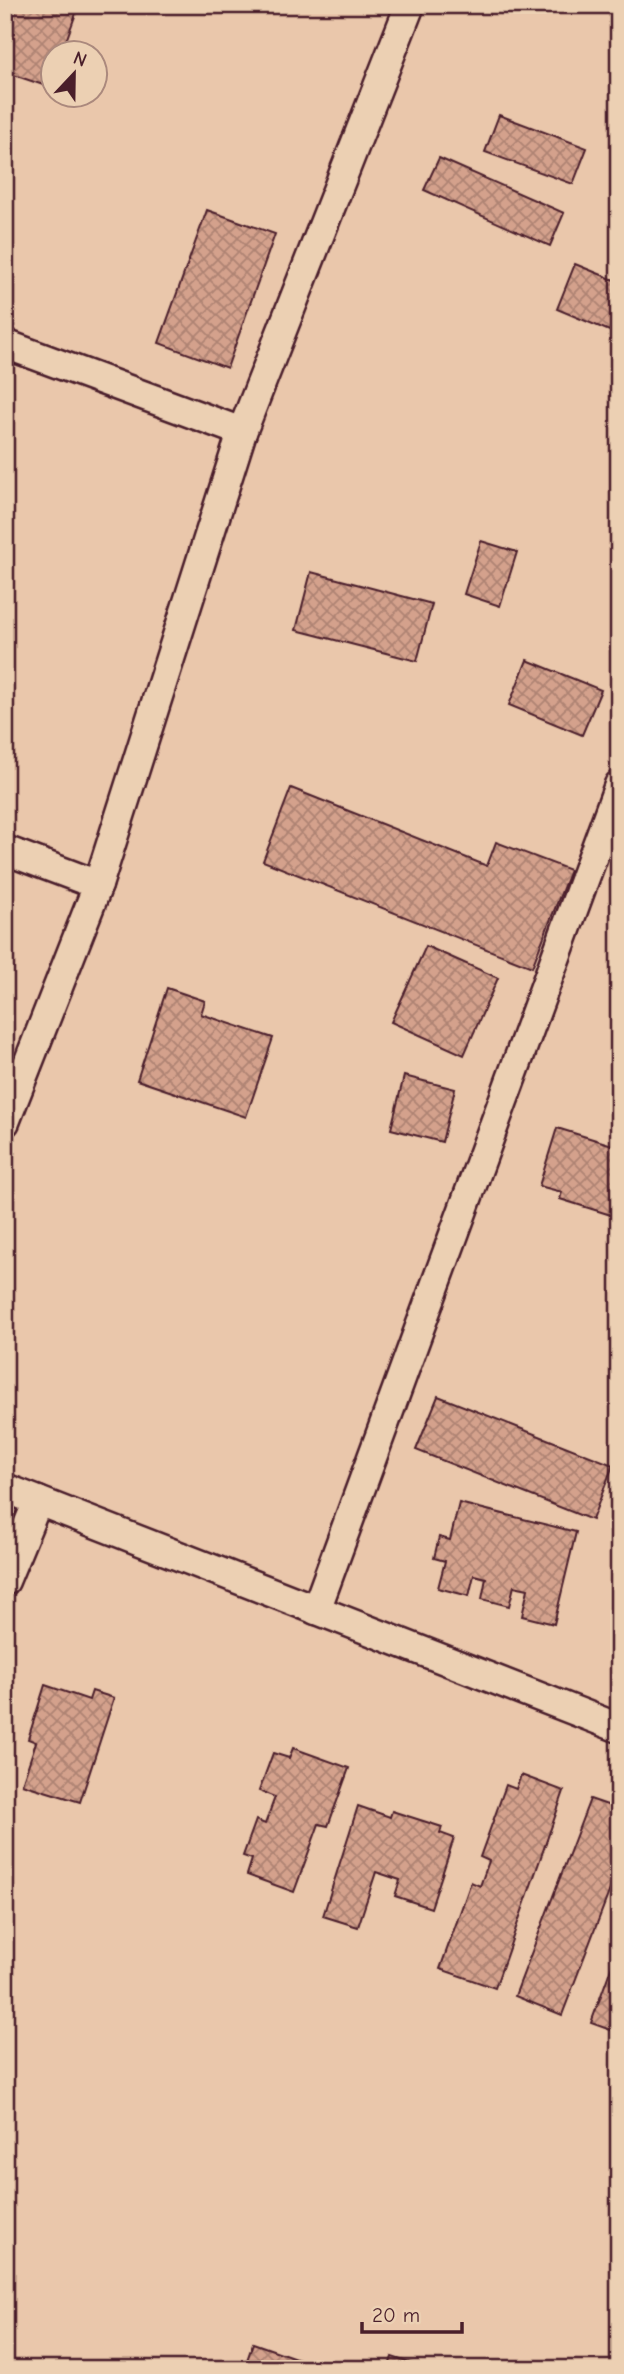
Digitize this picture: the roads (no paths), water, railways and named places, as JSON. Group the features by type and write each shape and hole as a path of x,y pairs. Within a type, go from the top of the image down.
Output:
{"street":[{"path":"5,1122 98,885 242,432 410,5"},
{"path":"5,344 242,432"},
{"path":"316,1610 619,785"},
{"path":"5,850 98,885"},
{"path":"5,1488 619,1728"},
{"path":"5,1581 38,1501"}]}
